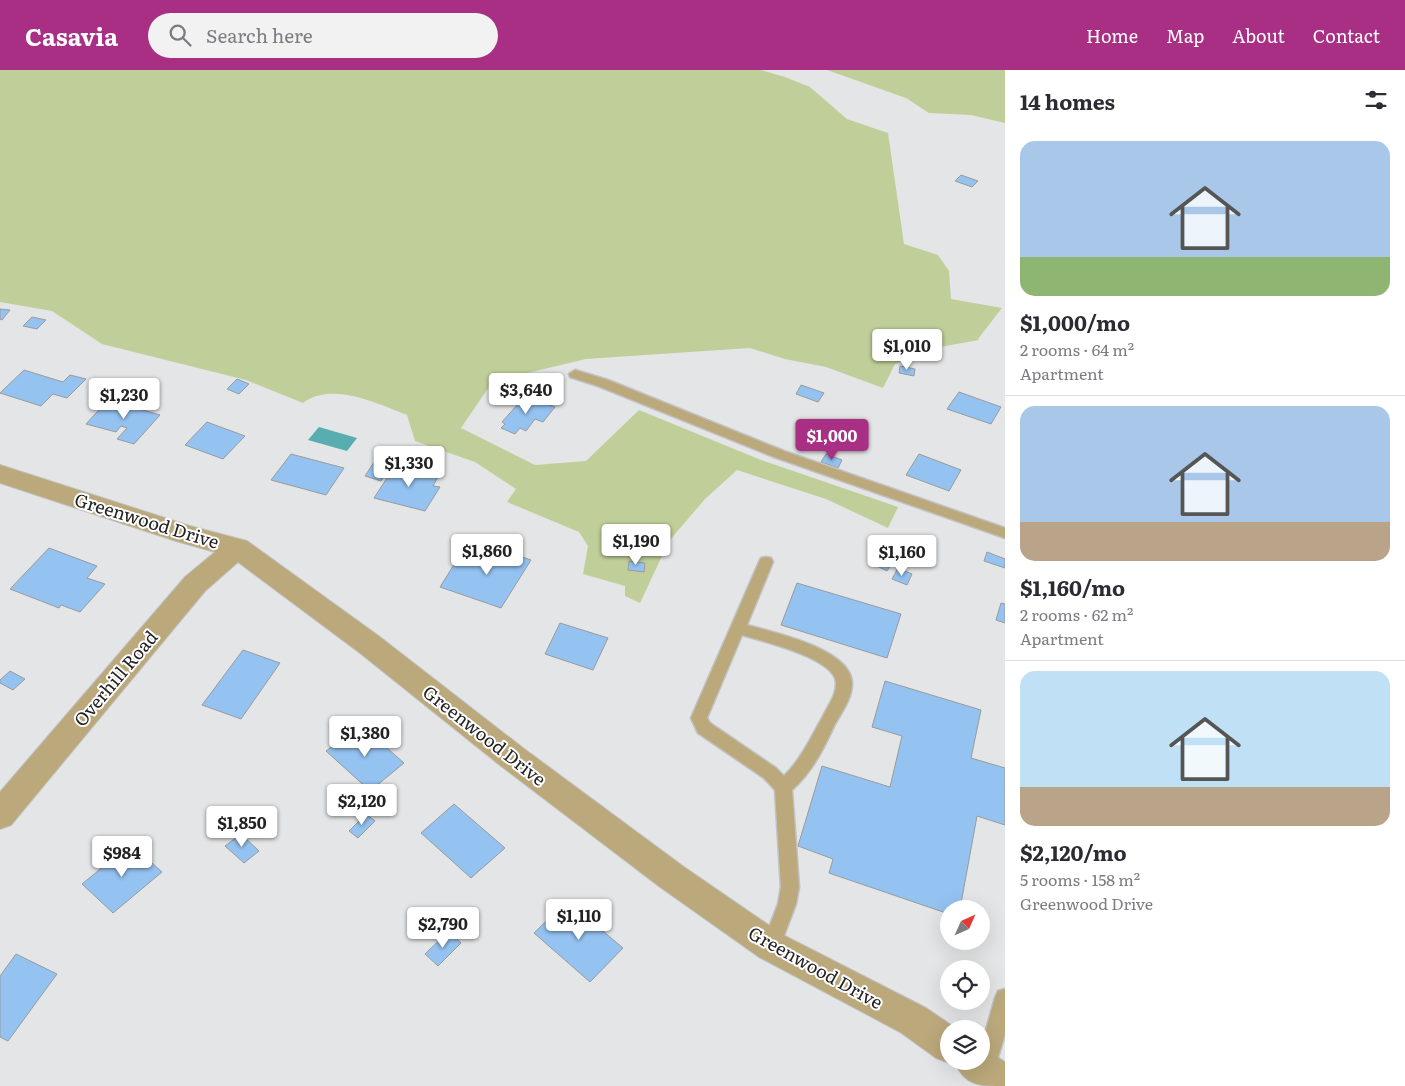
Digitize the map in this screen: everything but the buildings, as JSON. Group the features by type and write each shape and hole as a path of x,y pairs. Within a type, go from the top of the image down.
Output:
{"street":[{"name":"Greenwood Drive","path":"0,474 185,534 237,548 370,645 512,757 672,877 771,946 913,1020 940,1039"},
{"name":"Overhill Road","path":"0,815 194,584 237,548"}],"lane":[{"path":"575,374 612,386 779,454 1005,533"},
{"path":"766,562 699,718 704,728 770,773 783,787 790,887 787,904 771,946"},
{"path":"738,628 822,656 834,664 841,672 844,682 840,696 811,758 795,777 783,787"},
{"path":"988,1072 1005,998"}],"green space":[{"path":"0,70 761,70 810,87 847,119 888,133 904,244 938,255 949,271 951,299 1002,308 979,340 929,349 895,364 883,388 826,367 785,359 750,348 586,359 493,381 461,428 535,465 586,461 639,410 761,460 898,507 888,528 826,499 737,470 705,499 669,541 640,603 625,596 625,586 583,574 588,546 579,532 507,502 516,489 475,462 415,441 407,415 369,401 341,394 327,394 303,403 246,380 102,344 52,311 0,302"},
{"path":"827,70 1005,70 1005,123 971,115 929,113 906,98"}],"water":[{"path":"319,427 357,438 347,451 308,440"}]}
